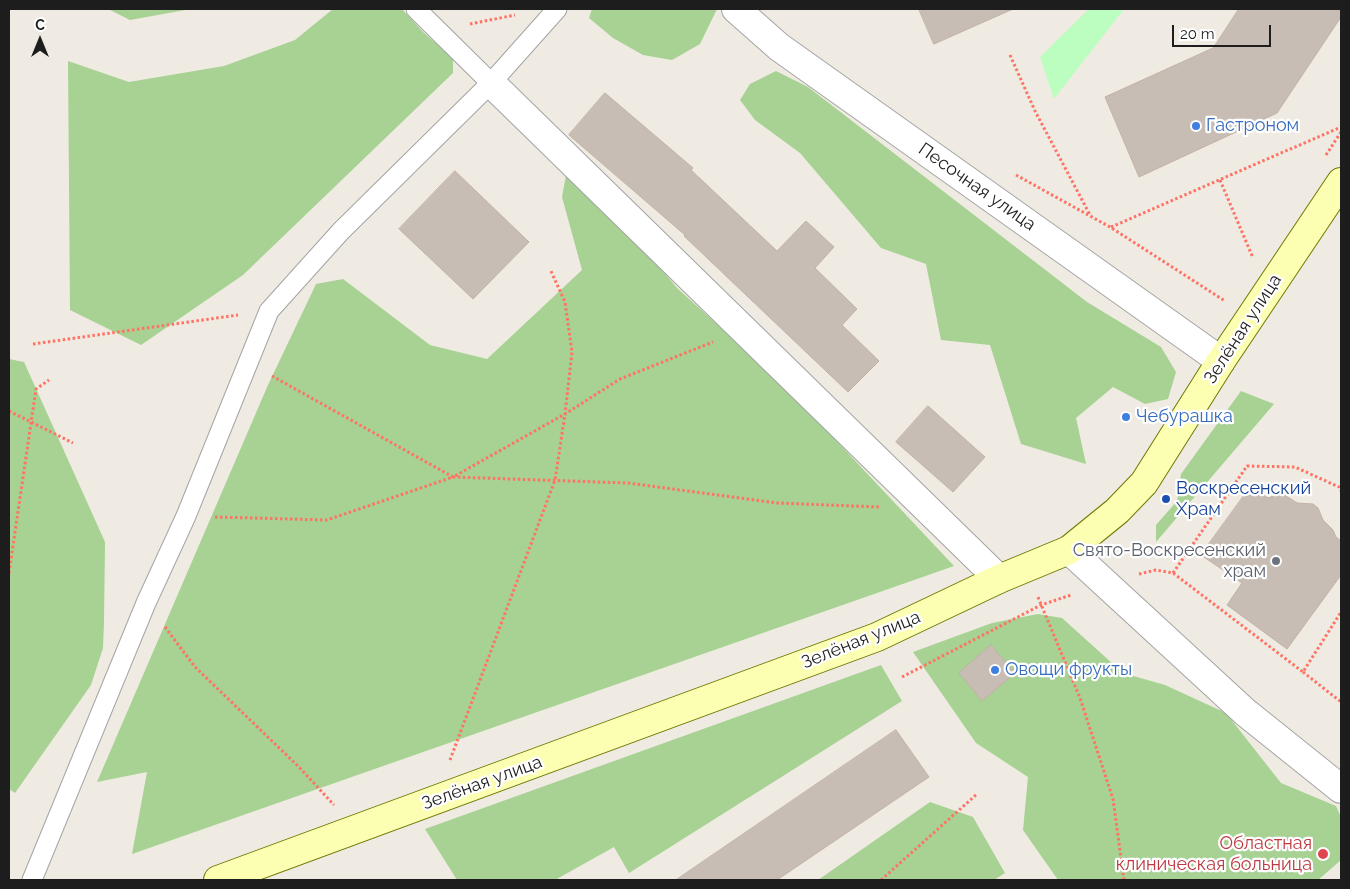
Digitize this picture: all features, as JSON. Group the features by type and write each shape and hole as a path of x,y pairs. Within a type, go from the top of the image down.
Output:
{"street":[{"name":"Песочная улица","path":"736,9 779,46 1221,361"},
{"path":"491,83 999,579"},
{"name":"Зелёная улица","path":"218,880 878,637 999,579 1069,550 1117,511 1144,483 1221,361 1341,182"},
{"path":"1069,550 1246,712 1341,789"}],"lane":[{"path":"416,9 491,83"},
{"path":"32,880 146,603 186,516 269,311 341,231 491,83 558,9"}],"path":[{"path":"438,30 520,14"},
{"path":"1010,55 1035,111 1091,216"},
{"path":"1110,227 1341,127"},
{"path":"1012,173 1110,227 1250,318"},
{"path":"1220,180 1267,292"},
{"path":"435,801 555,480 572,352 565,302 550,269"},
{"path":"34,344 269,311"},
{"path":"186,516 327,520 452,477 565,414 620,379 744,330"},
{"path":"247,363 452,477 628,483 777,503 881,507"},
{"path":"9,573 36,389 49,380"},
{"path":"9,411 73,443"},
{"path":"1341,491 1339,487 1295,467 1247,466 1173,573 1341,702"},
{"path":"1026,568 1080,698 1113,799 1124,880"},
{"path":"902,677 1041,605 1105,583"},
{"path":"146,603 196,668 298,766 356,830"},
{"path":"1303,672 1341,612"},
{"path":"881,880 977,794"}],"green space":[{"path":"108,9 191,9 130,20"},
{"path":"333,9 402,9 424,33 453,58 453,73 243,275 141,345 70,310 68,61 129,82 224,66 295,40"},
{"path":"592,9 717,9 700,44 672,60 643,55 613,38 589,18"},
{"path":"1089,9 1124,9 1054,99 1040,57"},
{"path":"776,71 808,87 1087,302 1161,347 1176,372 1168,399 1145,404 1113,387 1076,418 1086,464 1021,444 990,345 941,340 926,264 881,248 800,153 755,120 740,100 750,84"},
{"path":"566,175 622,221 677,288 783,384 954,566 132,854 147,772 97,782 268,385 316,284 343,279 430,345 487,359 582,270 562,197"},
{"path":"9,359 24,362 105,542 103,648 91,685 15,793 9,789"},
{"path":"1241,391 1274,404 1156,542 1156,525 1177,501 1181,474"},
{"path":"1038,614 1062,618 1123,673 1165,685 1226,713 1281,783 1336,806 1341,817 1341,860 1318,880 1058,880 1023,830 1028,777 976,743 913,652 992,623"},
{"path":"881,665 902,701 629,873 614,847 555,880 457,880 425,829"},
{"path":"930,802 973,817 1005,873 994,880 818,880"}],"building":[{"path":"919,9 1013,9 934,44"},
{"path":"1239,9 1341,9 1341,17 1277,113 1139,177 1105,97 1213,48"},
{"path":"605,93 693,168 691,170 777,251 806,221 834,247 815,268 857,309 842,325 879,361 848,392 685,235 569,135"},
{"path":"455,171 529,242 473,299 399,229"},
{"path":"928,406 985,457 953,492 896,442"},
{"name":"Свято-Воскресенский храм","path":"1251,486 1268,498 1279,494 1285,495 1297,503 1313,504 1318,508 1323,520 1341,541 1341,575 1287,649 1227,605 1242,583 1201,555"},
{"path":"991,645 1015,673 982,701 959,673"},
{"path":"896,730 929,777 777,880 676,880"}],"place":[{"name":"Гастроном","path":"1196,126"},
{"name":"Чебурашка","path":"1126,417"},
{"name":"Воскресенский Храм","path":"1166,499"},
{"name":"Свято-Воскресенский храм","path":"1276,561"},
{"name":"Овощи фрукты","path":"995,670"},
{"name":"Областная клиническая больница","path":"1323,854"}]}
